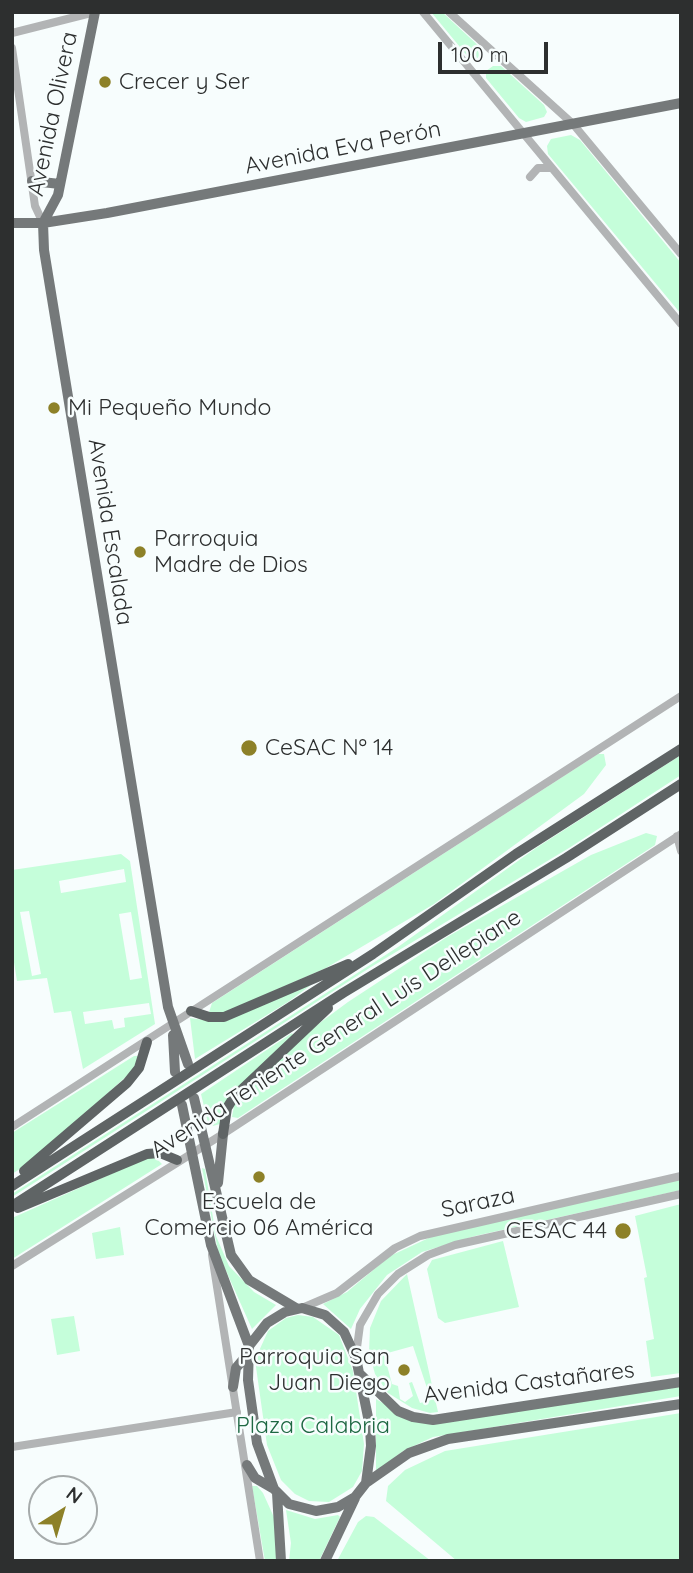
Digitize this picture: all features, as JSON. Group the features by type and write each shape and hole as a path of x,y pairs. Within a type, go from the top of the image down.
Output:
{"highway":[{"path":"12,1183 159,1093 373,954 516,854 681,749"},
{"path":"12,1208 343,993 566,858 681,784"},
{"path":"191,1011 209,1017 224,1017 373,954"},
{"path":"223,1133 227,1108 234,1097 343,993"},
{"path":"12,1183 127,1083 139,1068 147,1042"},
{"path":"12,1208 147,1154 160,1153 177,1160"}],"main road":[{"name":"Avenida Olivera","path":"43,223 55,206 95,12"},
{"name":"Avenida Eva Perón","path":"12,223 43,223 681,103"},
{"path":"32,181 60,184"},
{"name":"Avenida Escalada","path":"43,223 44,250 172,1024 175,1072"},
{"name":"Avenida Escalada","path":"172,1024 188,1065"},
{"path":"194,1098 225,1237 239,1269 262,1290 299,1308 325,1315 335,1324 356,1358 370,1427 371,1446 366,1483 355,1497 325,1561"},
{"path":"182,1105 211,1245 248,1350 257,1443 275,1491 281,1561"},
{"path":"217,1194 223,1133"},
{"path":"233,1387 236,1368 267,1322 299,1308"},
{"name":"Avenida Castañares","path":"358,1370 372,1388 398,1411 433,1420 681,1382"},
{"name":"Avenida Castañares","path":"366,1483 409,1453 448,1439 681,1404"},
{"path":"247,1465 255,1478 289,1504 316,1511 338,1507 355,1497"}],"street":[{"path":"12,33 95,12"},
{"path":"424,12 681,324"},
{"path":"449,12 573,124 681,254"},
{"name":"Avenida Escalada","path":"12,48 35,206 43,223"},
{"path":"530,177 538,168 551,168"},
{"path":"12,1127 681,696"},
{"path":"679,835 681,851"},
{"name":"Avenida Teniente General Luís Dellepiane","path":"12,1266 223,1133 679,835"},
{"name":"Saraza","path":"299,1308 337,1293 395,1248 420,1236 681,1176"},
{"name":"Saraza","path":"356,1358 360,1325 378,1294 398,1274 428,1255 455,1245 681,1194"},
{"path":"211,1245 260,1561"},
{"path":"12,1447 237,1412"}],"green space":[{"path":"431,12 442,12 482,49 481,55 476,59 469,58"},
{"path":"493,66 501,66 544,105 547,112 544,117 526,122 519,118 486,78 486,71"},
{"path":"571,135 580,140 681,263 681,314 548,154 547,146 551,139"},
{"path":"598,754 604,754 606,765 584,794 434,904 326,968 219,1015 209,1012 212,1003"},
{"path":"681,755 681,775 569,848 371,967 12,1197 12,1194 398,947 536,848"},
{"path":"646,833 657,836 655,845 238,1118 232,1117 235,1100 317,1025 348,1002 447,937 591,855"},
{"path":"121,854 130,861 155,1024 83,1069 71,1011 54,1013 47,978 17,981 12,950 12,870","holes":["124,869 126,882 61,893 59,881","29,911 41,974 32,976 20,912","131,912 142,978 130,980 119,914","149,1003 151,1014 124,1018 125,1027 114,1029 112,1020 85,1024 83,1012"]},
{"path":"311,985 195,1059 190,1018 211,1021"},
{"path":"292,1033 294,1037 233,1093 220,1124 213,1126 208,1123 201,1094"},
{"path":"138,1056 139,1065 32,1161 12,1174 12,1133"},
{"path":"149,1157 155,1157 162,1164 12,1259 12,1218"},
{"path":"202,1168 205,1169 216,1236 229,1266 254,1292 276,1305 252,1329 219,1255"},
{"path":"681,1179 681,1190 475,1236 422,1252 387,1275 360,1309 351,1329 323,1304 347,1292 390,1256 433,1236"},
{"path":"681,1204 681,1373 651,1377 646,1341 654,1339 644,1278 647,1277 635,1216"},
{"path":"120,1227 124,1255 96,1259 92,1233"},
{"path":"503,1241 519,1307 445,1323 438,1318 427,1269 432,1260"},
{"path":"407,1274 438,1412 430,1413 412,1408 388,1393 375,1374 369,1352 370,1328 381,1301","holes":["413,1346 431,1400 420,1403 412,1382 409,1383 413,1396 405,1402 400,1399 398,1386 392,1384 384,1354"]},
{"name":"Plaza Calabria","path":"298,1315 313,1317 339,1335 353,1371 364,1444 362,1471 353,1487 329,1502 309,1501 295,1494 281,1480 267,1445 256,1367 259,1351 268,1331 286,1318"},
{"path":"74,1316 80,1351 57,1355 51,1319"},
{"path":"681,1385 681,1396 433,1437 403,1451 376,1472 376,1399 410,1419"},
{"path":"681,1413 681,1561 457,1561 386,1501 388,1486 405,1470 445,1451"},
{"path":"252,1486 257,1486 263,1493 277,1524 277,1561 265,1561"},
{"path":"286,1510 315,1519 338,1515 340,1517 319,1561 289,1561 291,1543"},
{"path":"366,1516 374,1517 431,1561 337,1561 358,1522"}],"place":[{"name":"Crecer y Ser","path":"105,82"},
{"name":"Mi Pequeño Mundo","path":"54,408"},
{"name":"Parroquia Madre de Dios","path":"140,552"},
{"name":"CeSAC Nº 14","path":"249,748"},
{"name":"Escuela de Comercio 06 América","path":"259,1177"},
{"name":"CESAC 44","path":"623,1231"},
{"name":"Parroquia San Juan Diego","path":"404,1370"}]}
